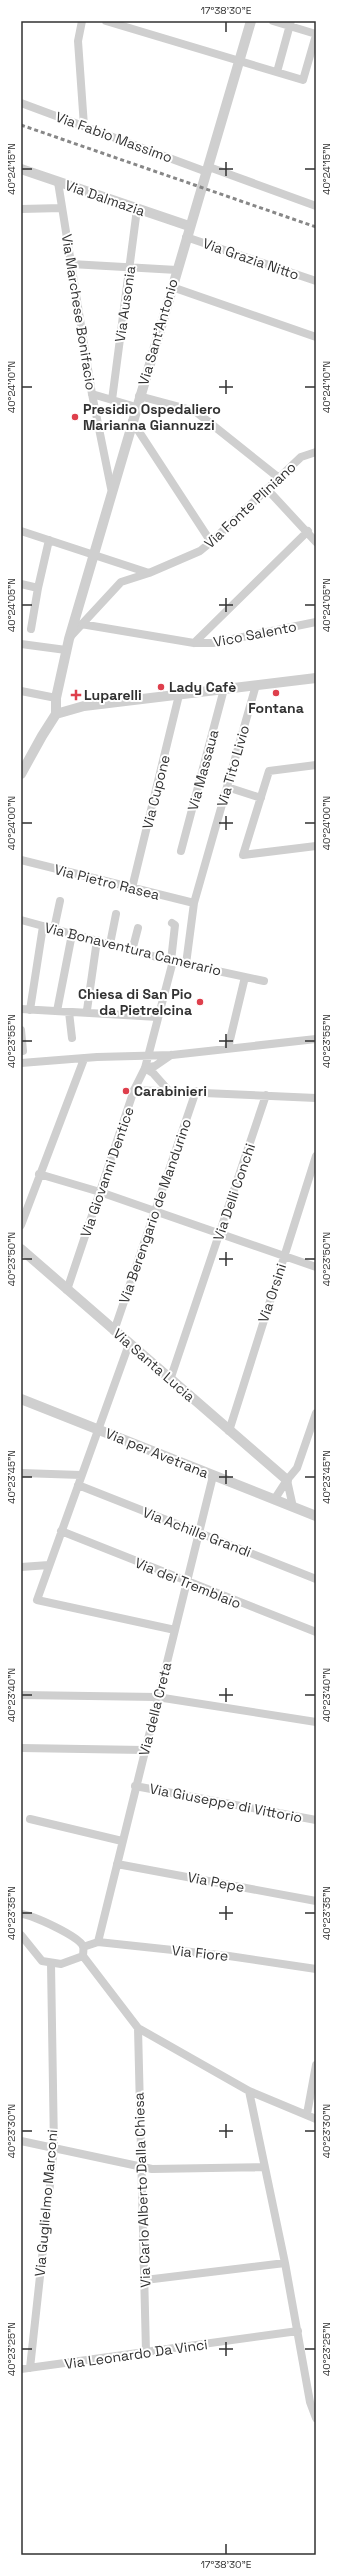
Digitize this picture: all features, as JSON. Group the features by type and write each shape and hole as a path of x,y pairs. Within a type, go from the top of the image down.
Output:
{"street":[{"path":"82,21 78,41 84,126"},
{"path":"106,21 304,80 316,35 291,24 273,21"},
{"name":"Via Sant'Antonio","path":"56,714 56,698 69,638 94,554 111,488 189,226 208,169 250,21"},
{"path":"278,72 291,24"},
{"name":"Via Fabio Massimo","path":"21,103 316,206"},
{"name":"Via Dalmazia","path":"21,169 189,226"},
{"name":"Via Marchese Bonifacio","path":"58,182 92,394 111,488"},
{"path":"21,209 62,208"},
{"name":"Via Ausonia","path":"112,400 137,209"},
{"name":"Via Grazia Nitto","path":"186,237 316,281"},
{"path":"71,264 130,266 177,270"},
{"path":"172,287 316,337"},
{"path":"92,394 136,407"},
{"path":"139,396 195,411 279,478"},
{"path":"132,421 211,542"},
{"name":"Via Fonte Pliniano","path":"69,638 121,582 149,573 200,551 301,457 316,452"},
{"path":"267,489 308,531 316,542"},
{"path":"21,531 149,573"},
{"path":"194,643 308,531"},
{"path":"31,629 38,588 49,540"},
{"path":"21,584 38,588"},
{"name":"Vico Salento","path":"81,624 194,643 213,643 316,622"},
{"path":"21,644 66,650"},
{"path":"21,774 56,714 84,706 316,678"},
{"name":"Via Tito Livio","path":"186,964 194,903 256,685"},
{"name":"Via Massaua","path":"181,851 224,689"},
{"path":"21,691 56,698"},
{"name":"Via Cupone","path":"132,888 179,695"},
{"path":"316,765 269,771 243,855 316,846"},
{"path":"227,786 261,798"},
{"name":"Via Pietro Rasea","path":"21,860 194,903"},
{"path":"54,929 60,901"},
{"path":"110,944 116,914"},
{"name":"Via Bonaventura Camerario","path":"21,920 172,961 264,981"},
{"name":"Via Giovanni Dentice","path":"67,1290 134,1090 146,1068 172,961 176,925 172,923"},
{"path":"30,1010 43,926"},
{"path":"132,950 138,928"},
{"path":"58,1011 72,934"},
{"path":"87,1010 97,940"},
{"path":"228,1048 245,977"},
{"path":"21,1009 158,1017"},
{"path":"69,1012 72,1038"},
{"path":"21,1030 23,1051"},
{"path":"21,1063 84,1058 172,1055 316,1039"},
{"path":"146,1068 155,1066 172,1055"},
{"path":"21,1225 84,1058"},
{"path":"146,1068 153,1073 168,1090"},
{"path":"134,1090 168,1090 316,1098"},
{"name":"Via Berengario de Mandurino","path":"114,1331 196,1092"},
{"name":"Via Delli Conchi","path":"170,1380 266,1095"},
{"name":"Via Orsini","path":"229,1431 316,1156"},
{"path":"39,1174 100,1192 316,1267"},
{"name":"Via Santa Lucia","path":"21,1249 170,1380 287,1480"},
{"path":"129,1344 97,1429 37,1600 175,1630"},
{"name":"Via per Avetrana","path":"21,1399 316,1516"},
{"path":"274,1500 296,1468 316,1413"},
{"path":"21,1473 81,1475"},
{"name":"Via della Creta","path":"98,1942 144,1750 213,1476"},
{"path":"287,1480 293,1507"},
{"name":"Via Achille Grandi","path":"78,1485 316,1578"},
{"name":"Via dei Tremblaio","path":"62,1531 187,1583 316,1632"},
{"path":"21,1567 50,1566"},
{"path":"21,1695 157,1698 316,1722"},
{"path":"21,1748 144,1750"},
{"name":"Via Giuseppe di Vittorio","path":"136,1786 316,1820"},
{"path":"30,1819 122,1841"},
{"name":"Via Pepe","path":"117,1864 316,1901"},
{"path":"21,1914 58,1929 77,1940 83,1947 83,1956 138,2028 249,2091 316,2118"},
{"path":"21,1935 42,1962 51,1964 71,1962 83,1956"},
{"name":"Via Fiore","path":"83,1947 98,1942 230,1956 316,1969"},
{"name":"Via Guglielmo Marconi","path":"25,2369 54,2148 51,1964"},
{"name":"Via Carlo Alberto Dalla Chiesa","path":"138,2028 146,2280 146,2352"},
{"path":"307,2114 316,2065"},
{"path":"249,2091 264,2167 286,2263 310,2402 316,2418"},
{"path":"21,2141 142,2168 264,2167"},
{"path":"146,2280 286,2263"},
{"name":"Via Leonardo Da Vinci","path":"25,2369 298,2331"}],"railway":[{"path":"21,125 316,227"}],"place":[{"name":"Presidio Ospedaliero Marianna Giannuzzi","path":"75,417"},
{"name":"Lady Cafè","path":"161,687"},
{"name":"Fontana","path":"276,693"},
{"name":"Luparelli","path":"76,695"},
{"name":"Chiesa di San Pio da Pietrelcina","path":"200,1002"},
{"name":"Carabinieri","path":"126,1091"}]}
